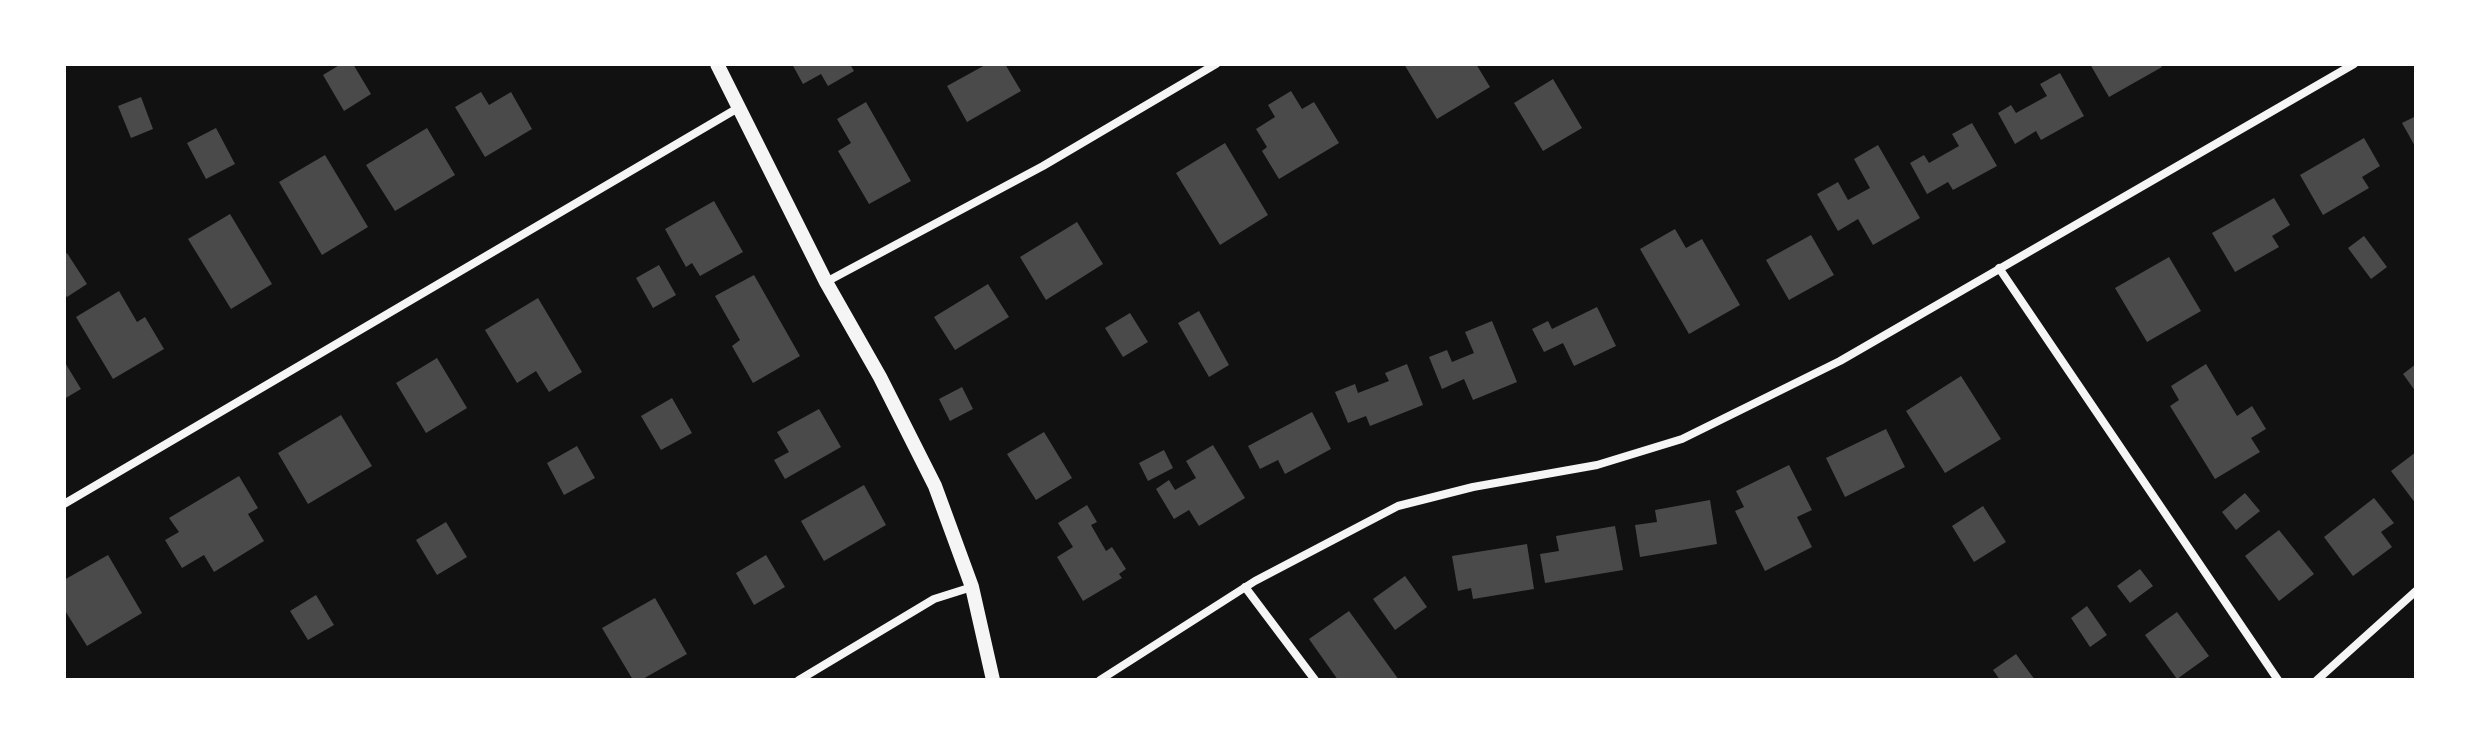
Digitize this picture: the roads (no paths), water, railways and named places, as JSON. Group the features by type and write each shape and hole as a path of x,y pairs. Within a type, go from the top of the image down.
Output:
{"street":[{"path":"717,64 826,282 880,377 935,486 972,587 993,680"},
{"path":"826,282 1043,166 1216,64"},
{"path":"1100,680 1245,587 1398,506 1473,487 1597,465 1682,439 1840,361 2354,64"},
{"path":"64,504 738,108"},
{"path":"1999,268 2278,680"},
{"path":"799,680 934,599 972,587"},
{"path":"1245,587 1315,680"},
{"path":"2317,680 2416,591"}]}
